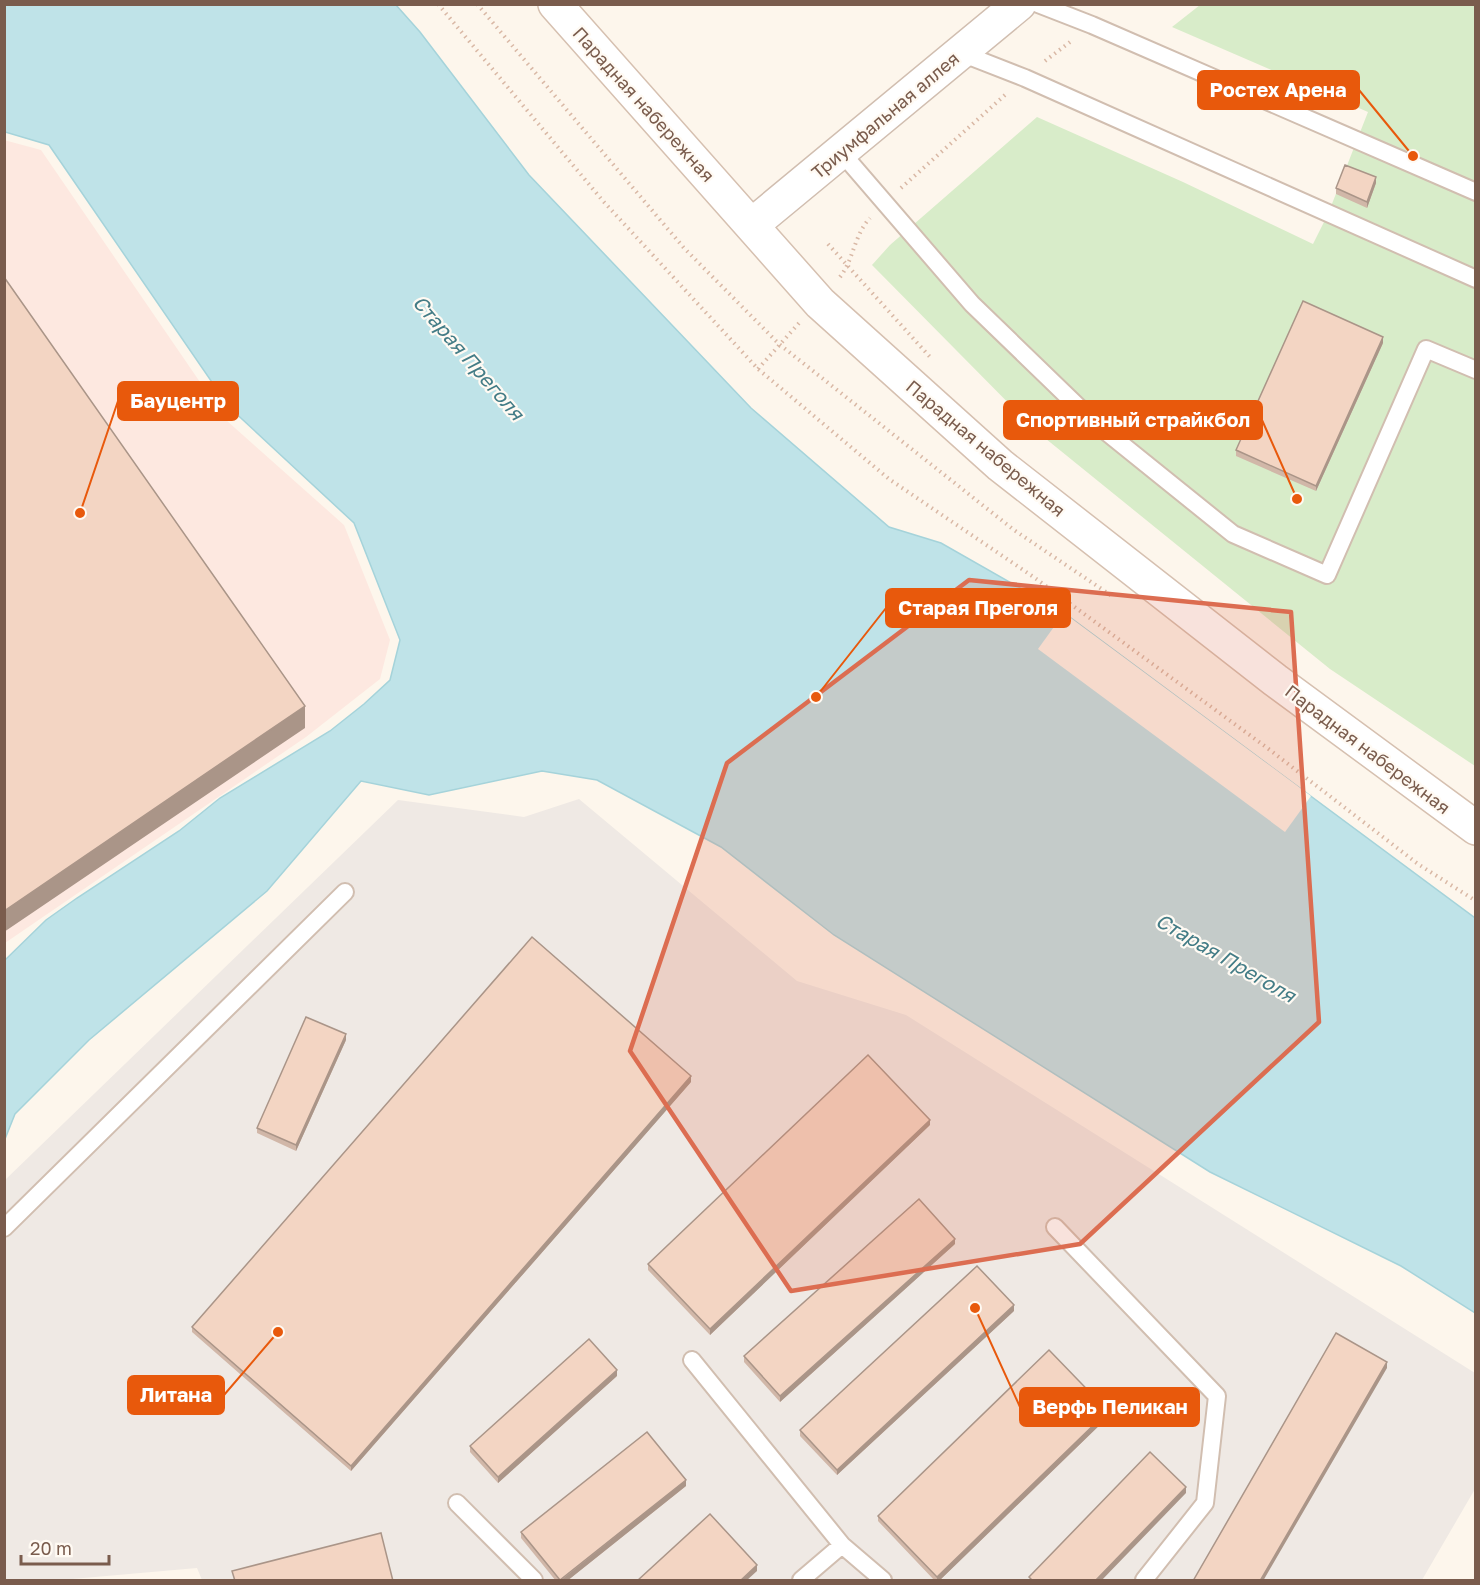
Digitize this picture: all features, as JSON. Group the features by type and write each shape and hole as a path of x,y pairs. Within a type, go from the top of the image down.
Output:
{"main road":[{"name":"Парадная набережная","path":"555,4 820,303 1000,465 1275,680 1476,828"},
{"name":"Триумфальная аллея","path":"752,225 1019,4"}],"lane":[{"path":"1038,4 1092,25 1476,192"},
{"path":"961,53 1025,78 1476,279"},
{"path":"841,152 972,304 1094,422 1233,534 1327,575 1426,349 1476,370"},
{"path":"4,1228 345,892"},
{"path":"1055,1227 1217,1396 1204,1503 1144,1581"},
{"path":"692,1360 842,1545 883,1581"},
{"path":"457,1503 534,1581"},
{"path":"801,1581 842,1545"}],"path":[{"path":"438,4 603,201 758,369 889,480 1035,578 1266,747 1418,864 1476,901"},
{"path":"758,369 820,303 848,267 861,228 885,202 1025,78 1092,25"}],"highlighted area":[{"path":"969,580 1291,612 1319,1022 1080,1244 791,1291 630,1051 727,763"}],"shaded area":[{"path":"4,140 41,150 226,420 344,525 390,640 380,679 306,737 5,943"},
{"path":"579,799 797,981 906,1015 1475,1373 1475,1489 1422,1580 202,1580 197,1568 61,1580 5,1580 5,1180 398,800 524,817"}],"green space":[{"path":"1200,5 1475,5 1475,766 1330,669 1035,430 872,265 890,245 1037,117 1183,182 1313,244 1328,214 1368,112 1172,27"}],"water":[{"path":"5,5 396,5 420,32 529,175 751,408 889,527 941,543 1064,613 1475,918 1475,1313 1401,1266 1210,1172 834,935 721,847 597,780 542,771 429,795 361,781 267,891 89,1040 15,1114 5,1139 5,960 46,920 179,831 220,798 330,731 364,704 390,680 400,640 354,523 229,407 49,145 5,132"}],"pier":[{"path":"1064,613 1311,796 1285,832 1038,649"}],"building":[{"path":"1345,165 1376,177 1367,202 1336,188"},
{"path":"4,277 305,706 4,911"},
{"path":"1303,301 1383,337 1316,486 1236,450"},
{"path":"532,937 691,1076 351,1466 192,1327"},
{"path":"306,1017 346,1034 296,1145 257,1128"},
{"path":"868,1055 930,1120 710,1329 648,1264"},
{"path":"919,1199 955,1239 780,1396 744,1356"},
{"path":"977,1266 1014,1305 837,1470 800,1430"},
{"path":"1336,1333 1387,1362 1260,1581 1193,1581"},
{"path":"589,1339 617,1370 498,1477 470,1446"},
{"path":"1049,1350 1108,1411 937,1577 878,1516"},
{"path":"647,1432 686,1480 560,1580 521,1532"},
{"path":"1150,1452 1186,1487 1095,1581 1033,1581 1029,1577"},
{"path":"710,1514 757,1565 740,1581 637,1581"},
{"path":"381,1533 393,1581 235,1581 232,1571"}],"place":[{"name":"Ростех Арена","path":"1413,156"},
{"name":"Спортивный страйкбол","path":"1297,499"},
{"name":"Бауцентр","path":"80,513"},
{"name":"Старая Преголя","path":"816,697"},
{"name":"Верфь Пеликан","path":"975,1308"},
{"name":"Литана","path":"278,1332"}]}
